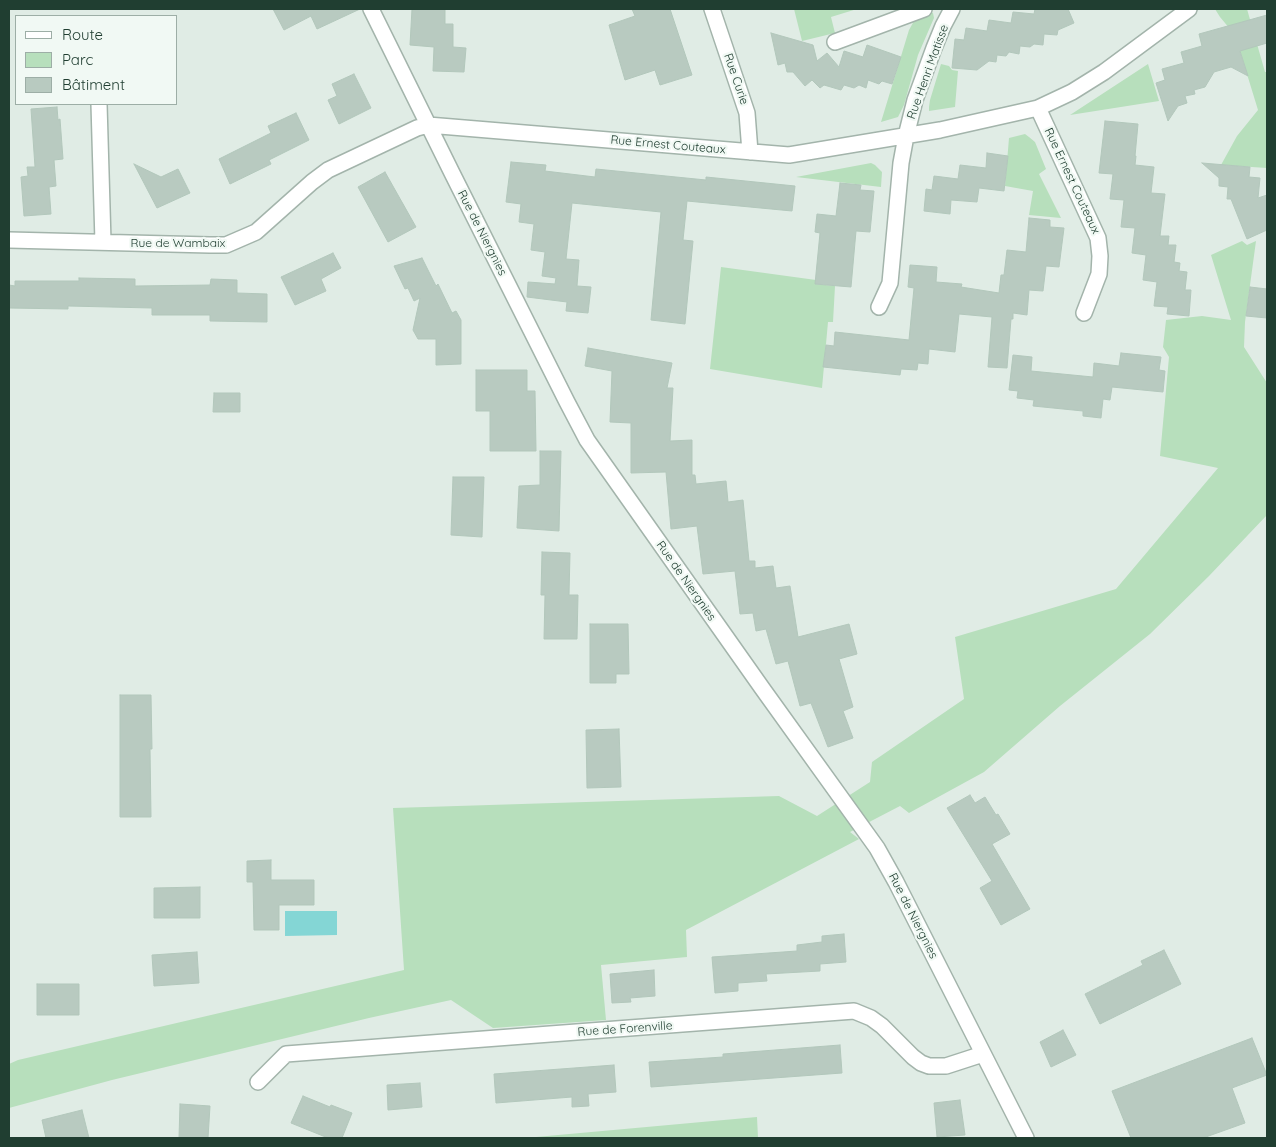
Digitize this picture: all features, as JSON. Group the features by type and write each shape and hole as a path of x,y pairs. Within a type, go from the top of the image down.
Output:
{"street":[{"name":"Rue de Niergnies","path":"371,9 587,440 877,848 1026,1138"},
{"name":"Rue Curie","path":"712,9 747,113 750,152"},
{"path":"835,42 924,9"},
{"name":"Rue Henri Matisse","path":"906,136 915,100 934,48 952,9"},
{"name":"Rue Ernest Couteaux","path":"428,125 789,155 940,130 1038,108 1072,92 1104,72 1189,9"},
{"path":"99,105 104,242"},
{"name":"Rue Ernest Couteaux","path":"1038,108 1098,238 1099,274 1084,313"},
{"name":"Rue de Wambaix","path":"9,240 226,245 256,232 328,170 417,128 428,125"},
{"path":"879,307 890,283 901,163 906,136"},
{"name":"Rue de Forenville","path":"258,1082 286,1054 854,1011 871,1018 882,1026 921,1063 929,1066 946,1066 983,1054"}],"green space":[{"path":"794,9 857,9 831,17 835,33 802,41"},
{"path":"1215,9 1247,9 1265,72 1267,72 1267,168 1221,165 1237,136 1258,110 1235,35"},
{"path":"929,11 933,13 934,18 918,55 904,105 898,117 881,122 909,30 919,16"},
{"path":"941,64 958,71 955,107 929,111 930,100"},
{"path":"1148,64 1159,101 1070,115"},
{"path":"1025,134 1035,142 1046,169 1039,174 1061,218 1029,215 1033,191 1005,186 1009,138"},
{"path":"871,163 882,172 881,187 796,177"},
{"path":"1242,241 1247,245 1256,241 1245,322 1244,347 1267,383 1267,515 1150,634 1060,706 984,772 909,813 900,806 850,832 859,839 686,930 687,957 601,965 606,1020 493,1028 451,1000 112,1080 9,1108 9,1064 18,1060 404,970 393,808 779,796 817,816 870,782 872,762 964,699 955,637 1116,589 1218,468 1160,456 1169,357 1163,347 1166,320 1202,316 1231,320 1211,255"},
{"path":"721,267 816,280 816,284 835,286 833,322 828,322 822,388 710,369"},
{"path":"757,1117 758,1138 525,1138"}],"water":[{"path":"285,911 337,911 337,935 285,936"}],"building":[{"path":"273,9 360,9 317,29 311,16 284,30"},
{"path":"412,9 445,9 445,24 453,24 453,47 466,48 464,72 433,71 434,47 410,45"},
{"path":"632,9 670,9 692,75 660,85 655,70 625,80 609,25 635,16"},
{"path":"1035,9 1068,9 1074,23 1058,30 1057,35 1044,34 1043,45 1020,46 1019,54 1009,52 1006,56 997,55 996,62 989,61 977,70 952,68 955,39 964,40 966,28 987,31 989,20 1011,23 1013,12 1034,14"},
{"path":"1267,15 1267,43 1240,51 1248,76 1231,67 1214,72 1205,87 1194,90 1195,94 1185,96 1187,103 1178,106 1168,121 1156,83 1165,80 1162,69 1184,63 1181,52 1202,46 1199,34"},
{"path":"771,33 813,45 817,61 827,53 839,67 844,51 863,57 867,45 901,57 892,84 882,81 879,84 868,80 866,88 859,85 854,88 844,85 841,90 824,85 820,88 812,80 805,86 793,72 787,72 785,63 778,65"},
{"path":"354,74 371,108 339,124 328,100 337,96 332,84"},
{"path":"57,107 58,120 60,119 63,159 54,160 56,186 49,187 51,214 24,216 21,177 28,176 27,167 35,167 31,109"},
{"path":"296,113 309,140 269,160 271,164 230,184 219,159 271,133 268,126"},
{"path":"1105,121 1138,124 1135,165 1154,167 1151,193 1165,194 1160,236 1169,236 1168,245 1176,245 1174,262 1180,263 1179,271 1187,272 1185,290 1191,290 1189,316 1167,314 1168,307 1154,306 1157,282 1143,280 1146,255 1132,253 1135,228 1121,227 1124,200 1110,199 1113,174 1099,173"},
{"path":"987,153 1008,156 1004,191 979,188 977,202 951,200 950,214 924,211 926,189 932,190 934,176 958,179 960,165 986,168"},
{"path":"511,162 546,165 545,171 595,177 596,169 706,180 706,177 795,186 792,211 687,201 683,240 693,241 685,324 651,320 661,212 572,203 566,259 579,260 577,286 591,287 588,313 566,311 567,302 527,297 528,282 555,284 556,278 542,276 545,252 531,250 534,224 519,222 521,204 506,202"},
{"path":"1202,163 1250,167 1249,177 1260,178 1258,198 1267,195 1267,230 1247,239 1231,199 1227,199 1228,187 1219,186 1219,178"},
{"path":"134,164 161,177 178,169 190,193 157,208"},
{"path":"385,172 416,227 388,242 358,187"},
{"path":"840,183 861,185 860,190 874,191 870,232 856,231 851,287 815,284 820,233 815,232 817,214 836,216"},
{"path":"1029,218 1050,220 1050,227 1064,228 1059,267 1046,266 1043,291 1029,290 1027,315 1013,313 1007,368 988,367 992,317 959,314 955,352 929,349 928,364 918,363 917,370 901,369 900,375 823,367 826,345 834,346 835,332 909,340 914,288 908,287 910,265 937,267 936,282 962,284 961,287 999,293 1001,275 1004,275 1007,250 1026,252"},
{"path":"333,253 341,268 321,279 326,291 295,305 281,277"},
{"path":"422,258 436,286 438,284 452,313 456,311 461,320 461,364 436,365 436,339 418,339 413,330 420,298 414,301 408,288 405,289 394,266"},
{"path":"79,278 135,279 135,286 210,285 211,279 237,280 237,293 267,294 267,322 210,321 210,315 152,315 152,308 68,306 68,309 9,308 9,285 15,286 15,281 79,281"},
{"path":"1250,287 1267,289 1267,318 1246,316"},
{"path":"588,348 672,363 667,388 673,388 670,441 692,440 692,475 695,475 696,484 726,481 728,502 743,500 749,561 755,561 755,568 773,566 776,588 790,586 798,637 849,624 857,654 839,659 853,707 843,711 853,738 828,747 811,703 800,706 788,661 776,664 766,629 756,631 753,613 740,614 735,571 703,574 697,526 671,529 666,472 631,473 631,423 610,422 612,371 585,366"},
{"path":"1121,353 1161,357 1159,370 1165,371 1163,392 1112,387 1110,400 1103,399 1101,418 1083,416 1083,411 1033,406 1034,400 1017,398 1018,391 1009,390 1013,355 1032,357 1031,371 1093,377 1094,363 1119,366"},
{"path":"476,370 527,370 527,391 535,391 536,451 490,451 490,411 476,411"},
{"path":"214,393 240,393 240,412 213,412"},
{"path":"540,451 561,451 559,531 517,528 519,486 540,485"},
{"path":"453,477 484,477 482,537 451,535"},
{"path":"542,552 570,553 569,595 578,595 577,639 544,639 545,595 541,595"},
{"path":"590,624 628,624 629,674 616,674 616,683 590,683"},
{"path":"120,695 151,695 151,817 120,817"},
{"path":"619,729 621,787 587,788 586,730"},
{"path":"970,795 975,803 985,797 1010,834 992,844 1030,909 1001,925 980,888 992,881 947,808"},
{"path":"271,860 271,880 314,880 314,905 279,905 279,930 254,930 253,882 247,882 247,861"},
{"path":"200,887 200,918 154,918 154,888"},
{"path":"844,934 846,962 820,964 820,971 766,974 767,981 738,983 738,991 715,993 712,957 797,951 797,945 822,942 822,936"},
{"path":"1164,950 1181,984 1100,1024 1085,994 1143,965 1141,961"},
{"path":"197,952 199,983 154,986 152,955"},
{"path":"654,970 655,996 630,998 631,1002 612,1003 610,974"},
{"path":"37,984 79,984 79,1015 37,1015"},
{"path":"1063,1030 1076,1055 1051,1067 1040,1042"},
{"path":"1252,1038 1267,1075 1232,1088 1245,1123 1203,1138 1131,1138 1112,1091"},
{"path":"840,1045 842,1073 651,1087 649,1062 723,1057 723,1054"},
{"path":"614,1065 616,1092 588,1094 589,1106 572,1107 572,1097 496,1103 494,1074"},
{"path":"420,1083 422,1107 388,1110 387,1085"},
{"path":"303,1096 330,1107 331,1105 352,1113 342,1138 328,1138 291,1123"},
{"path":"960,1100 965,1135 937,1137 934,1103"},
{"path":"180,1104 210,1106 208,1138 179,1138"},
{"path":"82,1110 89,1138 46,1138 42,1120"}]}
